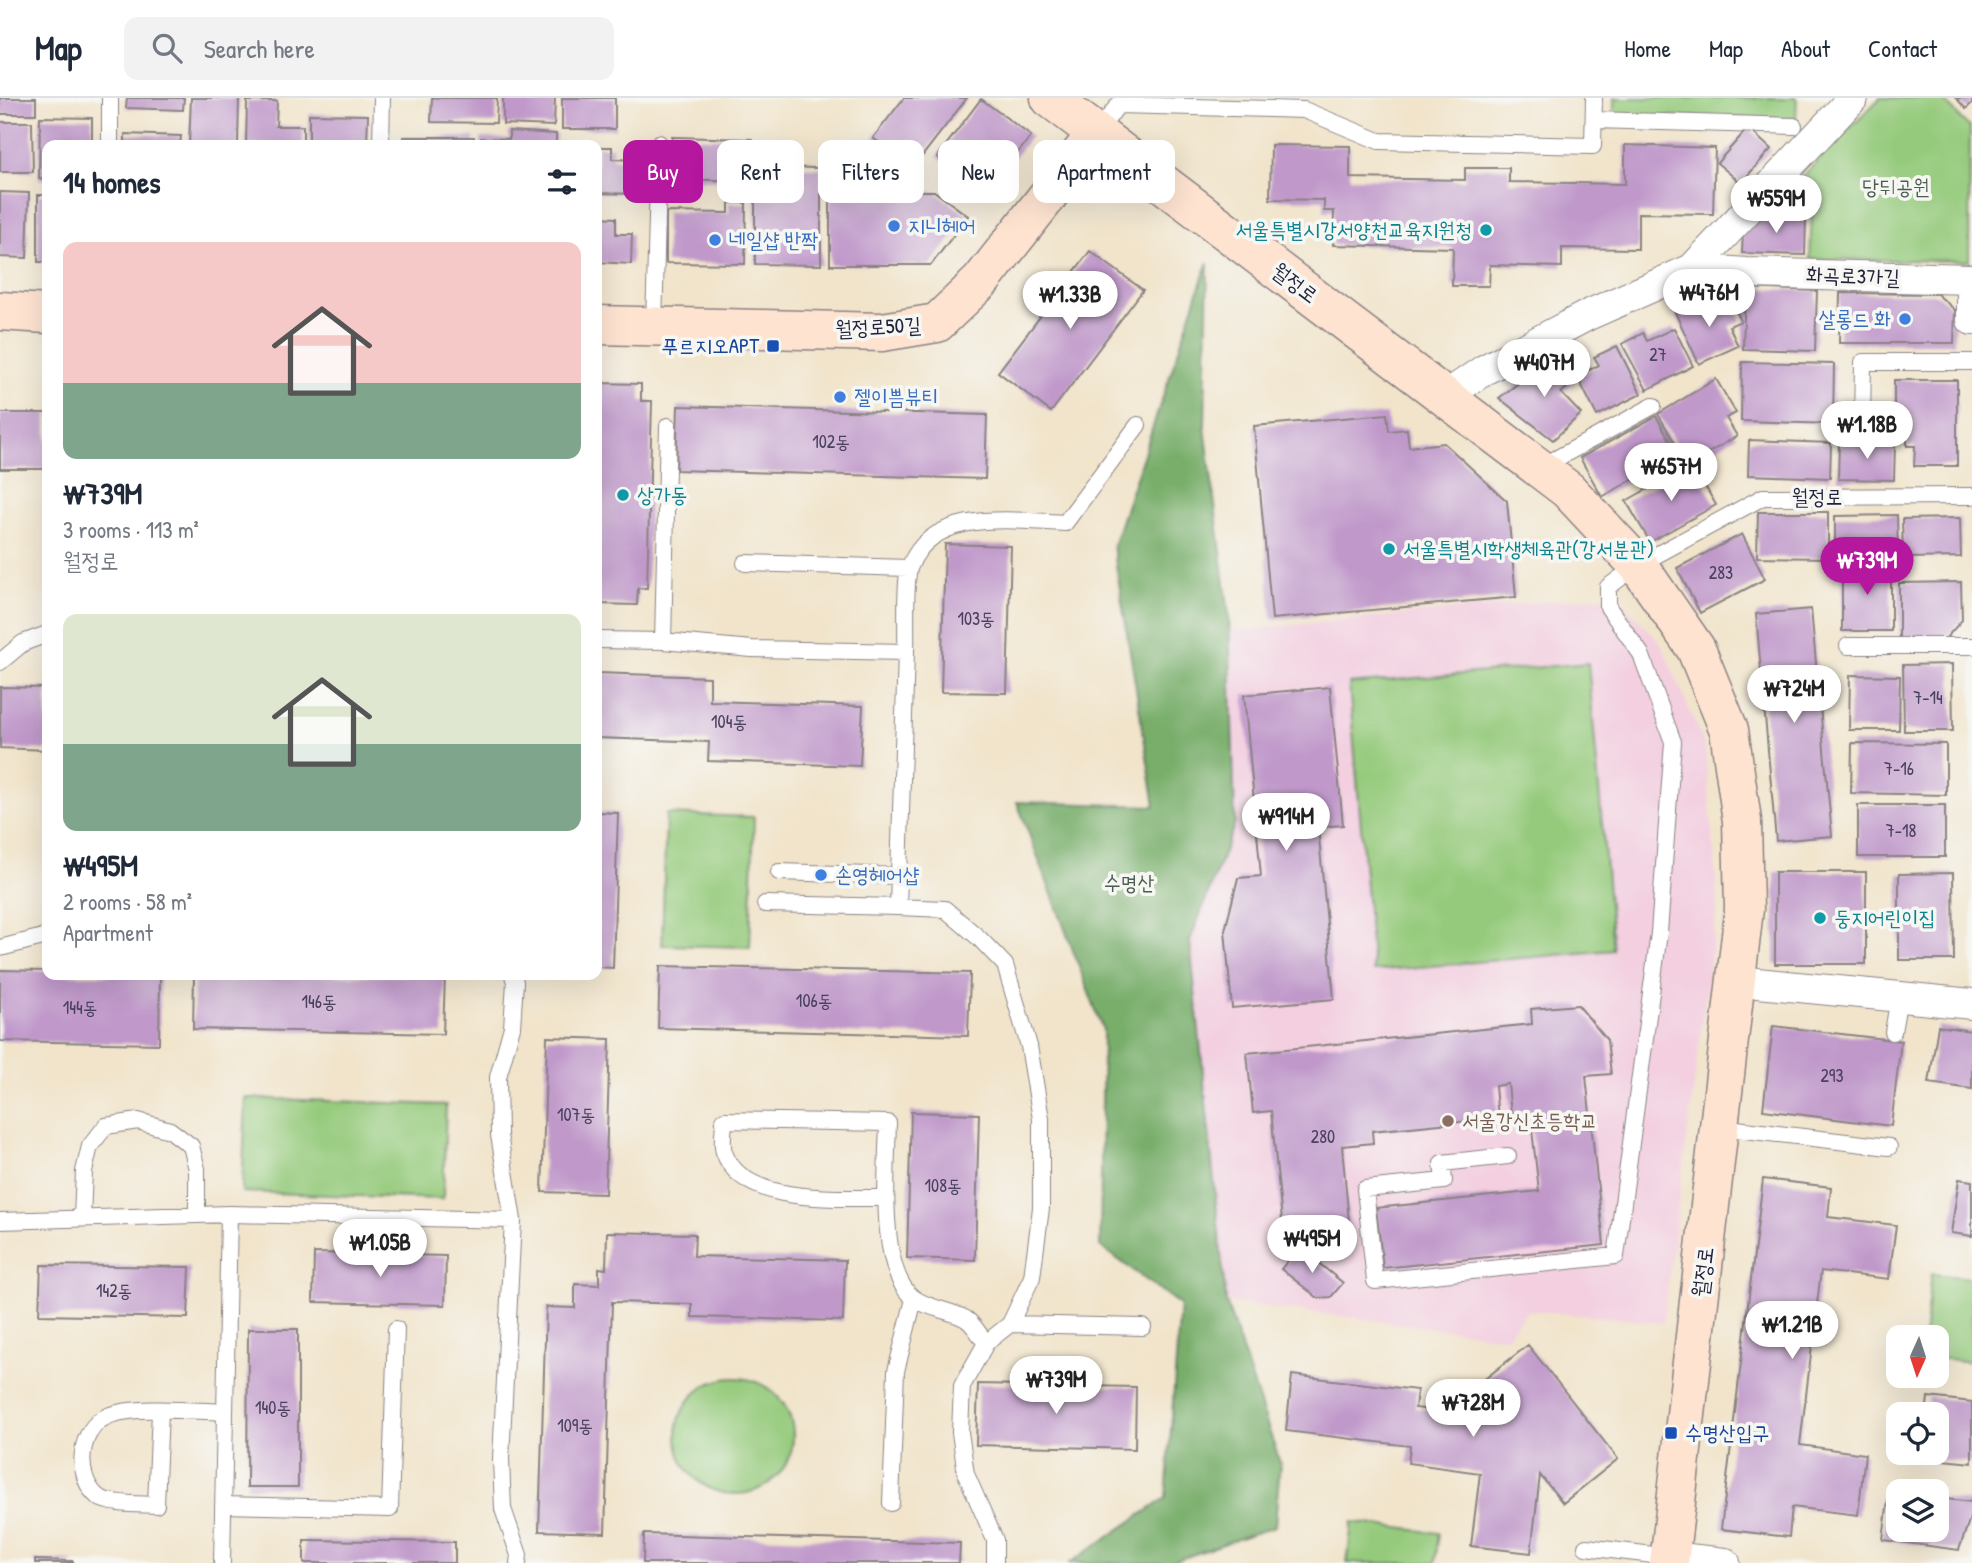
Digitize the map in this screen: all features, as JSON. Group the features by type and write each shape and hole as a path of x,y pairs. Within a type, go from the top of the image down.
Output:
{"street":[{"name":"월정로","path":"1050,98 1568,490 1638,565 1696,649 1729,730 1742,821 1744,909 1669,1560"},
{"path":"1446,396 1483,370 1588,315 1692,269 1853,98"},
{"name":"월정로50길","path":"602,325 882,332 937,323 981,281 1097,133"},
{"name":"화곡로3가길","path":"1692,269 1972,279 1972,320"},
{"path":"0,311 42,314"},
{"path":"1737,981 1972,1004"},
{"path":"1669,1560 1725,1563"}],"lane":[{"path":"110,98 110,140"},
{"path":"381,140 382,98"},
{"path":"1097,133 1118,105 1304,104 1379,141 1593,146 1594,98"},
{"path":"1594,120 1794,126"},
{"path":"654,326 657,203"},
{"path":"1862,423 1863,362 1972,362"},
{"path":"1539,468 1653,406"},
{"path":"898,907 908,568 923,544 950,528 979,521 1065,523 1138,425"},
{"path":"663,640 668,426"},
{"name":"월정로","path":"1638,565 1763,497 1972,496"},
{"path":"745,563 908,568"},
{"path":"1508,1156 1442,1163 1444,1181 1365,1189 1375,1281 1616,1256 1659,933 1673,742 1641,654 1608,607 1608,587 1638,565"},
{"path":"0,662 23,643 42,636"},
{"path":"602,639 663,640 752,649 906,652"},
{"path":"1848,646 1972,646"},
{"path":"779,872 899,876"},
{"path":"765,905 944,909 979,938 1005,965 1029,1046 1041,1119 1041,1208 1032,1277 1010,1324 986,1343 962,1386 960,1432 965,1474 995,1541 995,1563"},
{"path":"0,948 42,937"},
{"path":"514,980 512,1027 498,1077 499,1135 513,1220 501,1459 503,1509 519,1555 518,1563"},
{"path":"1893,1032 1899,997"},
{"path":"885,1198 802,1195 754,1185 734,1171 723,1150 724,1120 888,1123 885,1198 889,1244 897,1275 914,1299 968,1320 986,1343"},
{"path":"82,1218 85,1171 90,1146 106,1126 138,1121 170,1130 191,1146 197,1170 197,1215"},
{"path":"1719,1127 1889,1147"},
{"path":"0,1221 229,1214 513,1220"},
{"path":"222,1563 229,1214"},
{"path":"891,1503 896,1371 914,1299"},
{"path":"1010,1324 1143,1327"},
{"path":"223,1505 390,1509 396,1329"},
{"path":"160,1411 156,1505 122,1503 100,1498 85,1480 83,1457 87,1434 106,1416 129,1410 225,1412"},
{"path":"1586,1547 1669,1560"}],"shaded area":[{"name":"서울강신초등학교","path":"1616,595 1662,645 1705,747 1718,900 1663,1323 1528,1310 1506,1337 1226,1302 1190,941 1235,823 1229,631"}],"green space":[{"path":"1614,98 1797,98 1796,119 1614,115"},
{"name":"당뒤공원","path":"1880,98 1941,98 1970,128 1969,261 1810,259 1812,209 1770,209"},
{"name":"수명산","path":"1208,262 1205,427 1229,615 1235,823 1190,941 1226,1302 1280,1463 1275,1526 1169,1563 1070,1563 1166,1498 1180,1305 1100,1246 1103,1030 1017,802 1155,806 1113,546"},
{"path":"1588,663 1613,950 1373,971 1349,684"},
{"path":"666,814 754,817 750,947 662,945"},
{"path":"246,1098 446,1105 443,1199 242,1192"},
{"path":"1931,1274 1972,1278 1972,1362 1950,1359 1950,1325 1925,1325"},
{"path":"735,1378 757,1382 776,1395 789,1414 793,1436 789,1458 776,1477 757,1490 735,1494 713,1490 694,1477 681,1458 677,1436 681,1414 694,1395 713,1382"},
{"path":"1352,1522 1439,1533 1435,1563 1347,1563"}],"building":[{"path":"0,98 36,98 36,114 0,114"},
{"path":"127,98 184,98 183,110 126,108"},
{"path":"191,98 239,98 238,140 189,140"},
{"path":"432,98 497,98 496,123 431,122"},
{"path":"503,98 555,98 554,126 503,124"},
{"path":"562,98 615,98 615,129 562,129"},
{"path":"904,98 967,98 924,154 924,140 873,138"},
{"path":"1956,98 1972,98 1972,103 1966,109"},
{"path":"981,99 1031,136 1019,151 1019,140 950,140"},
{"path":"247,101 277,101 276,126 303,126 303,140 246,140"},
{"path":"309,114 368,115 367,140 309,140"},
{"path":"40,117 92,118 92,140 42,140 42,179 39,179"},
{"path":"0,122 32,122 33,172 0,172"},
{"path":"1748,128 1771,149 1741,183 1717,163"},
{"path":"509,131 556,134 556,140 481,140 481,138 509,139"},
{"path":"125,134 181,136 181,140 125,140"},
{"path":"403,137 474,137 474,140 403,140"},
{"path":"672,137 752,139 717,140 717,180 703,180 703,140 672,140"},
{"name":"서울특별시강서양천교육지원청","path":"1271,145 1350,146 1350,178 1465,180 1465,168 1509,168 1509,182 1625,184 1625,145 1715,148 1713,214 1638,213 1638,249 1562,248 1562,267 1490,265 1489,286 1452,286 1453,248 1333,245 1334,211 1324,211 1324,200 1270,199"},
{"path":"602,147 612,147 612,159 623,159 623,194 602,193"},
{"path":"804,168 818,168 821,265 755,264 755,203 804,203"},
{"path":"924,191 934,191 938,194 938,203 950,203 968,216 931,265 830,265 830,203 924,203"},
{"path":"0,192 29,193 27,258 0,257"},
{"path":"38,195 42,195 42,262 38,262"},
{"path":"729,203 746,203 745,264 666,263 666,212 729,213"},
{"path":"1763,214 1806,215 1805,255 1742,253 1743,233"},
{"path":"602,217 616,218 616,234 632,234 631,264 602,262"},
{"path":"1090,251 1143,290 1051,412 998,372"},
{"path":"1745,288 1817,291 1815,351 1743,349"},
{"path":"1840,293 1937,294 1955,310 1954,343 1839,343"},
{"path":"1730,298 1741,321 1729,326 1738,346 1699,364 1674,310 1694,301 1700,312"},
{"path":"1674,328 1693,366 1647,390 1622,344 1643,333 1647,341"},
{"path":"1617,346 1641,394 1597,416 1577,376 1599,365 1594,357"},
{"path":"1552,357 1575,381 1561,393 1581,414 1553,440 1499,398"},
{"path":"1742,362 1834,364 1833,424 1741,421"},
{"path":"1716,379 1736,413 1726,418 1737,436 1688,465 1658,414"},
{"path":"1894,380 1957,380 1957,466 1914,466 1915,446 1907,446 1907,431 1894,431"},
{"name":"상가동","path":"602,383 641,384 641,401 652,401 647,588 638,588 637,605 602,604"},
{"path":"678,406 987,415 985,479 676,470"},
{"path":"0,413 42,413 42,469 0,469"},
{"name":"서울특별시학생체육관(강서분관)","path":"1387,414 1389,431 1407,429 1409,447 1444,443 1507,501 1516,597 1272,619 1254,426"},
{"path":"1656,416 1678,454 1602,497 1580,458"},
{"path":"1749,440 1831,443 1830,478 1748,475"},
{"path":"1839,443 1895,444 1894,480 1838,479"},
{"path":"1692,464 1716,505 1650,542 1626,501"},
{"path":"1758,512 1828,512 1828,558 1757,557"},
{"path":"1897,515 1898,555 1835,557 1835,516"},
{"path":"1960,518 1961,557 1903,558 1902,519"},
{"path":"1742,534 1765,579 1700,613 1677,568"},
{"path":"945,544 1011,546 1007,693 941,692"},
{"path":"1842,563 1891,563 1891,631 1842,631"},
{"path":"1961,582 1962,620 1946,638 1899,638 1899,583"},
{"path":"1811,609 1832,836 1776,841 1756,614"},
{"path":"1952,664 1953,731 1904,731 1903,665"},
{"path":"602,673 710,677 710,701 863,706 860,766 708,761 709,742 602,738"},
{"path":"1850,675 1900,676 1899,730 1849,730"},
{"path":"0,687 42,688 42,750 0,748"},
{"path":"1330,687 1343,825 1318,827 1334,999 1232,1008 1225,930 1238,878 1261,876 1244,695"},
{"path":"1852,743 1946,744 1946,795 1851,793"},
{"path":"1858,805 1945,805 1945,857 1858,857"},
{"path":"602,812 618,813 613,968 602,967"},
{"name":"둥지어린이집","path":"1775,872 1866,872 1866,964 1775,964"},
{"path":"1953,873 1954,960 1899,960 1899,874"},
{"path":"660,966 970,973 968,1036 658,1028"},
{"path":"0,970 42,971 42,980 160,980 159,1044 0,1041"},
{"path":"194,980 445,980 443,1034 193,1029"},
{"name":"서울강신초등학교","path":"1578,1005 1607,1040 1611,1074 1586,1076 1604,1245 1383,1268 1376,1208 1539,1191 1530,1112 1511,1113 1508,1084 1495,1086 1498,1118 1372,1131 1373,1143 1342,1146 1350,1233 1284,1240 1271,1111 1253,1113 1247,1053 1532,1024 1531,1009"},
{"path":"1773,1026 1901,1041 1891,1126 1763,1110"},
{"path":"1938,1026 1972,1031 1972,1089 1929,1083"},
{"path":"547,1037 610,1039 605,1194 542,1192"},
{"path":"911,1112 979,1114 975,1260 907,1258"},
{"path":"1763,1179 1831,1187 1828,1217 1896,1225 1889,1279 1821,1271 1800,1445 1865,1454 1858,1515 1792,1507 1789,1537 1721,1529"},
{"path":"1959,1179 1972,1181 1972,1236 1951,1233"},
{"path":"607,1232 695,1234 694,1256 845,1260 843,1321 692,1317 692,1304 612,1302 605,1533 539,1531 546,1307 575,1308 575,1284 599,1285 599,1268 606,1269"},
{"path":"1299,1247 1343,1283 1331,1297 1318,1298 1281,1269"},
{"path":"314,1253 446,1256 445,1305 313,1302"},
{"path":"41,1265 190,1267 188,1318 39,1315"},
{"path":"248,1329 298,1329 298,1487 247,1487"},
{"path":"1528,1345 1618,1459 1563,1503 1540,1475 1531,1553 1471,1546 1480,1473 1408,1463 1410,1446 1286,1431 1292,1375 1417,1390 1415,1408 1477,1416 1491,1405 1476,1386"},
{"path":"978,1384 1136,1387 1135,1449 976,1445"},
{"path":"1928,1397 1972,1402 1972,1463 1949,1461 1949,1402 1927,1402"},
{"path":"1949,1499 1972,1502 1972,1512 1959,1550 1898,1542 1949,1542"},
{"path":"1886,1516 1886,1540 1883,1540"},
{"path":"644,1534 960,1543 959,1563 643,1563"},
{"path":"304,1540 455,1542 455,1563 304,1563"},
{"path":"35,1560 73,1561 73,1563 35,1563"}],"place":[{"name":"지니헤어","path":"894,226"},
{"name":"서울특별시강서양천교육지원청","path":"1486,230"},
{"name":"네일샵 반짝","path":"715,240"},
{"name":"살롱드 화","path":"1905,319"},
{"name":"푸르지오APT","path":"773,346"},
{"name":"젤이쁨뷰티","path":"840,397"},
{"name":"상가동","path":"623,495"},
{"name":"서울특별시학생체육관(강서분관)","path":"1389,549"},
{"name":"손영헤어샵","path":"821,875"},
{"name":"둥지어린이집","path":"1820,918"},
{"name":"서울강신초등학교","path":"1448,1121"},
{"name":"수명산입구","path":"1671,1433"}]}
